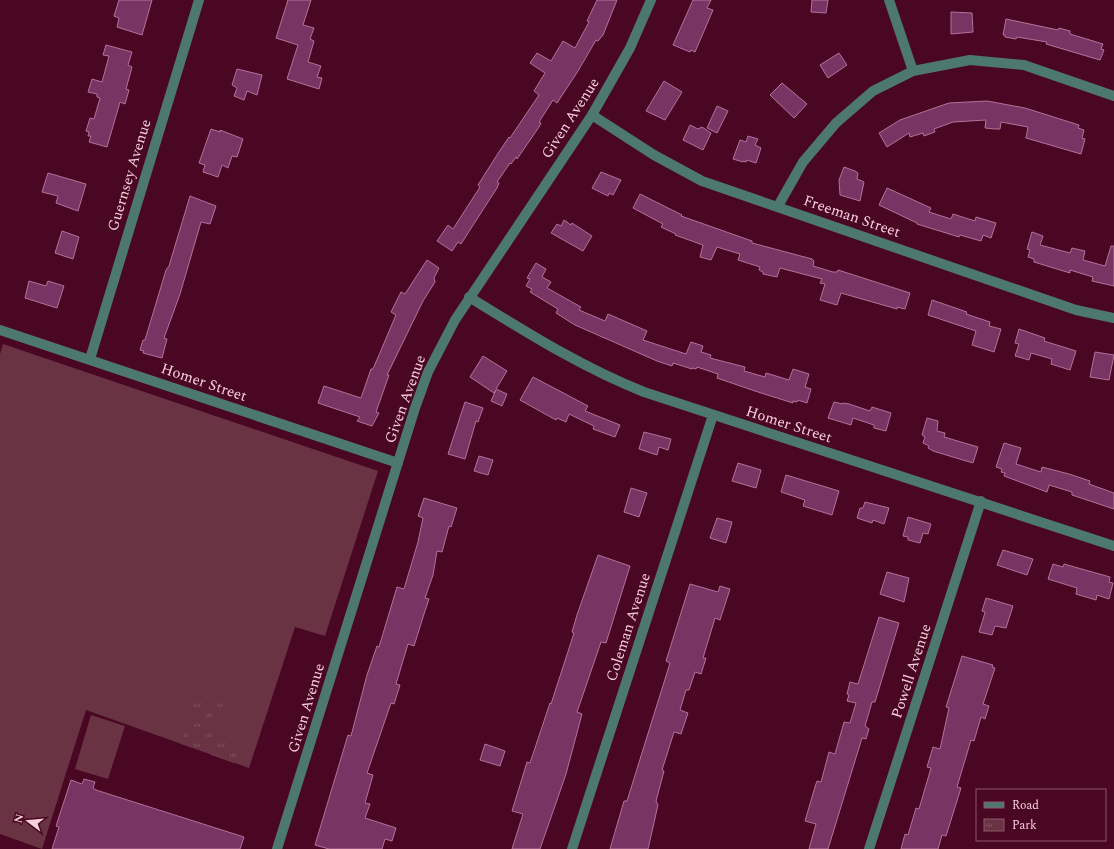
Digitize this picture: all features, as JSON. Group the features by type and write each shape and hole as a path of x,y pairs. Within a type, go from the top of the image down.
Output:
{"street":[{"name":"Guernsey Avenue","path":"90,359 199,0"},
{"name":"Given Avenue","path":"277,849 428,372 443,341 469,297 592,115 630,48 651,0"},
{"path":"889,0 913,71"},
{"path":"778,206 803,162 836,123 873,91 913,71 970,60 1024,65 1114,96"},
{"name":"Freeman Street","path":"592,115 654,155 702,181 1076,310 1114,318"},
{"name":"Homer Street","path":"469,297 561,353 595,371 644,392 1114,546"},
{"name":"Homer Street","path":"0,330 398,463"},
{"name":"Coleman Avenue","path":"572,849 712,415"},
{"name":"Powell Avenue","path":"869,849 982,502"}],"green space":[{"path":"3,344 378,471 325,636 295,627 249,768 86,710 42,849 0,834 0,354"},
{"path":"197,693 224,702 208,753 181,744"},
{"path":"91,715 125,726 108,779 75,769"},
{"path":"218,732 242,740 234,763 211,755"}],"building":[{"path":"119,0 152,0 142,35 117,27 119,18 114,16"},
{"path":"288,0 311,0 303,25 314,28 310,39 314,41 308,62 321,66 317,77 322,78 319,89 287,79 298,45 276,38"},
{"path":"597,0 617,0 603,35 598,41 596,40 557,103 553,100 539,122 541,123 539,127 517,159 516,157 511,164 510,163 497,182 499,183 497,188 461,244 458,242 452,251 437,241 448,225 453,229 480,187 478,185 497,155 539,95 534,91 545,73 530,63 537,53 551,61 563,41 575,48 589,22 587,21"},
{"path":"693,0 711,0 707,8 713,10 695,52 691,50 690,52 673,45"},
{"path":"812,0 828,0 826,13 811,12"},
{"path":"951,12 972,13 973,32 951,34"},
{"path":"1006,19 1058,30 1059,28 1070,31 1070,34 1103,44 1101,49 1104,50 1100,60 1046,44 1047,42 1017,37 1016,39 1005,37 1005,35 1003,35"},
{"path":"106,45 132,52 128,65 132,67 126,89 129,90 125,104 120,102 107,147 89,142 91,136 88,136 89,132 86,131 90,118 94,119 100,98 97,97 97,94 88,92 92,79 102,82 109,56 103,55"},
{"path":"839,53 847,65 828,78 820,65"},
{"path":"237,69 262,75 257,95 247,91 244,100 234,96 237,88 232,85"},
{"path":"664,81 682,92 665,120 646,111"},
{"path":"782,83 807,104 794,118 770,95"},
{"path":"987,101 1025,108 1079,125 1078,128 1084,130 1082,138 1085,139 1081,154 1026,138 1028,127 1001,122 1000,129 985,128 986,120 953,122 934,129 935,132 924,136 923,133 910,137 909,133 887,147 879,133 900,120 949,103"},
{"path":"717,106 728,111 717,133 707,128"},
{"path":"690,125 698,129 702,127 711,133 703,150 683,140"},
{"path":"211,129 220,132 220,130 243,139 237,157 232,156 228,168 222,165 218,177 203,172 205,165 199,163"},
{"path":"748,136 758,139 755,145 761,148 756,163 747,160 746,162 743,162 733,159 740,140 746,142"},
{"path":"844,167 858,173 857,179 864,182 860,201 840,195 839,180"},
{"path":"601,172 621,180 613,195 609,193 608,196 592,188"},
{"path":"48,173 86,184 78,211 56,203 58,196 42,192"},
{"path":"887,188 931,208 929,212 951,219 953,214 975,221 976,217 996,223 991,238 983,235 981,241 960,235 959,237 917,224 879,205"},
{"path":"640,194 682,215 681,216 752,241 752,243 812,259 814,261 813,266 833,272 837,272 838,270 910,293 905,309 897,307 897,309 841,293 837,305 820,300 825,284 820,283 822,279 780,268 777,277 763,274 763,272 759,270 760,267 738,260 740,254 717,247 711,260 700,257 703,245 675,235 676,234 661,227 663,224 633,208"},
{"path":"190,196 216,206 210,224 201,222 180,294 164,338 167,339 162,358 143,353 144,351 140,350 143,340 145,340"},
{"path":"564,220 571,225 572,223 592,236 583,251 551,233 557,224 561,226"},
{"path":"62,231 79,237 73,259 55,253"},
{"path":"1032,232 1043,236 1040,245 1070,253 1072,248 1085,251 1083,260 1105,266 1111,246 1114,246 1114,286 1092,281 1093,277 1070,270 1070,273 1034,262 1034,259 1028,257 1030,250 1027,249"},
{"path":"427,260 439,268 434,278 435,282 423,301 387,375 389,375 376,412 379,413 372,426 357,421 360,417 318,403 324,386 361,398 371,369 373,369 396,315 391,312 401,292 405,294"},
{"path":"536,263 546,269 542,277 551,282 547,288 581,307 579,310 605,321 608,314 647,331 643,340 686,354 691,342 703,346 701,352 711,355 710,358 745,367 744,371 765,377 766,373 789,380 793,369 809,374 805,387 811,389 807,403 798,400 797,402 793,401 793,403 758,392 717,378 718,374 697,367 696,369 692,369 673,363 672,366 657,361 575,325 556,313 558,309 530,292 532,289 526,286 530,279 527,278"},
{"path":"29,281 46,286 48,281 64,286 57,308 25,298"},
{"path":"932,300 967,312 966,314 990,322 989,326 1001,329 994,352 972,345 976,331 928,315"},
{"path":"1019,329 1045,338 1044,341 1076,351 1070,370 1051,364 1052,359 1031,353 1029,360 1015,356 1019,344 1015,343"},
{"path":"1095,352 1114,355 1109,380 1090,377"},
{"path":"483,356 507,371 496,389 507,394 502,406 491,401 496,390 494,393 470,377"},
{"path":"533,377 588,406 585,411 620,425 615,437 593,429 594,426 569,414 566,422 557,418 556,420 520,400"},
{"path":"465,402 483,408 478,422 476,421 465,459 448,454"},
{"path":"834,402 849,404 870,411 872,407 891,413 886,431 874,428 874,425 853,418 851,425 828,418"},
{"path":"927,418 938,421 937,431 945,433 944,437 978,447 973,463 933,451 928,448 929,446 923,443 925,437 922,435"},
{"path":"644,432 671,439 668,450 659,447 657,455 639,449"},
{"path":"1004,443 1021,448 1016,464 1041,472 1042,467 1069,474 1090,481 1089,484 1114,493 1114,509 1072,495 1072,492 1049,485 1047,492 1004,476 1005,473 1001,472 1002,469 996,467"},
{"path":"479,456 493,460 488,475 474,471"},
{"path":"738,463 761,470 756,488 732,481"},
{"path":"786,475 839,491 832,515 803,506 805,500 781,492"},
{"path":"631,488 647,493 639,517 624,512"},
{"path":"424,498 457,508 451,527 449,526 442,552 437,551 433,575 425,598 429,599 414,646 408,644 396,684 400,685 394,704 391,703 367,773 373,775 365,803 370,804 365,818 396,828 392,841 385,839 382,849 329,849 315,845 348,735 351,736 367,675 377,646 379,647 397,587 404,589 418,542 423,518 418,516"},
{"path":"865,502 889,508 884,524 873,520 872,523 857,518 860,508 863,508"},
{"path":"908,517 931,524 928,534 923,533 920,543 908,540 908,537 903,536"},
{"path":"717,518 732,522 726,543 710,538"},
{"path":"1003,550 1033,559 1027,575 997,565"},
{"path":"598,555 630,566 606,643 601,642 577,712 582,714 566,774 540,849 512,849 523,814 512,811 527,762 530,763 550,703 551,704 574,633 572,632 577,615"},
{"path":"1053,564 1063,567 1064,564 1110,577 1109,582 1113,583 1109,599 1097,595 1096,600 1076,594 1077,588 1048,579"},
{"path":"887,572 909,578 904,602 880,594"},
{"path":"690,584 718,592 720,586 730,589 720,620 715,618 703,658 706,658 701,674 695,672 689,690 686,690 680,710 688,713 681,734 674,732 662,770 664,771 656,801 658,805 648,849 610,849 624,801 627,801 670,663 666,661"},
{"path":"986,598 1013,606 1006,628 995,626 992,635 979,632 985,612 982,611"},
{"path":"879,617 899,623 875,702 872,702 865,726 869,729 866,739 862,738 828,849 809,849 816,824 805,821 815,787 817,781 821,782 829,752 835,754 844,722 850,723 856,703 847,701 850,682 858,684"},
{"path":"962,656 993,665 992,667 995,668 983,704 989,706 985,719 981,717 974,741 971,740 957,787 961,788 946,836 942,835 938,849 901,849 905,834 908,835 916,808 919,809 931,768 927,767 933,747 940,749 949,708 946,707"},
{"path":"485,744 505,751 500,766 480,760"},
{"path":"84,779 95,782 93,788 96,790 244,837 240,849 52,849 59,827 56,826 71,780 82,784"}]}
